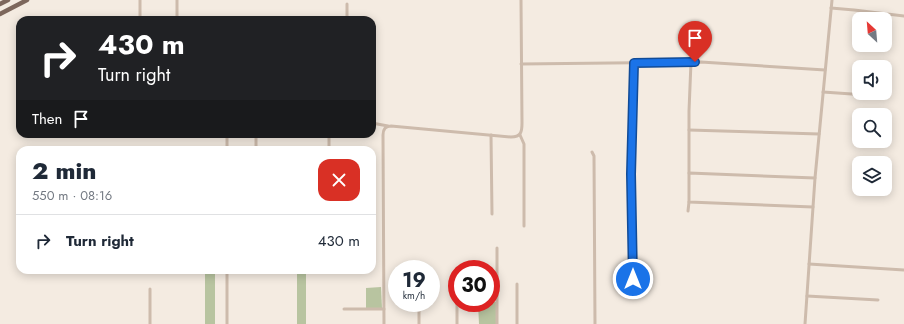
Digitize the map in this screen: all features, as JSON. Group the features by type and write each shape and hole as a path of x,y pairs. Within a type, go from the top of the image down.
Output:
{"main road":[{"path":"0,4 8,0"},
{"path":"0,14 27,0"}],"street":[{"path":"140,0 140,16"},
{"path":"177,0 177,16"},
{"path":"521,0 522,129 520,135 524,144 524,226"},
{"path":"805,324 815,178 832,0"},
{"path":"347,4 347,16"},
{"path":"831,8 904,16"},
{"path":"521,64 691,62 825,70"},
{"path":"688,211 691,62"},
{"path":"633,279 631,174 634,63"},
{"path":"823,92 852,94"},
{"path":"376,124 514,137 520,135"},
{"path":"384,324 383,135 386,127 389,126"},
{"path":"689,130 819,134"},
{"path":"491,135 492,214"},
{"path":"592,152 594,156 595,324"},
{"path":"689,174 815,178"},
{"path":"689,202 813,207"},
{"path":"497,248 497,324"},
{"path":"809,264 904,270"},
{"path":"227,274 227,324"},
{"path":"517,284 517,324"},
{"path":"150,289 150,324"},
{"path":"807,296 878,300"},
{"path":"344,309 384,309"},
{"path":"419,312 419,324"},
{"path":"457,312 457,324"}],"green space":[{"path":"205,274 215,274 215,324 205,324"},
{"path":"297,274 306,274 306,324 297,324"},
{"path":"381,287 382,308 366,308 366,288"},
{"path":"478,312 496,312 496,324 479,324"}],"route":[{"path":"633,279 631,174 634,63 695,62"}]}
